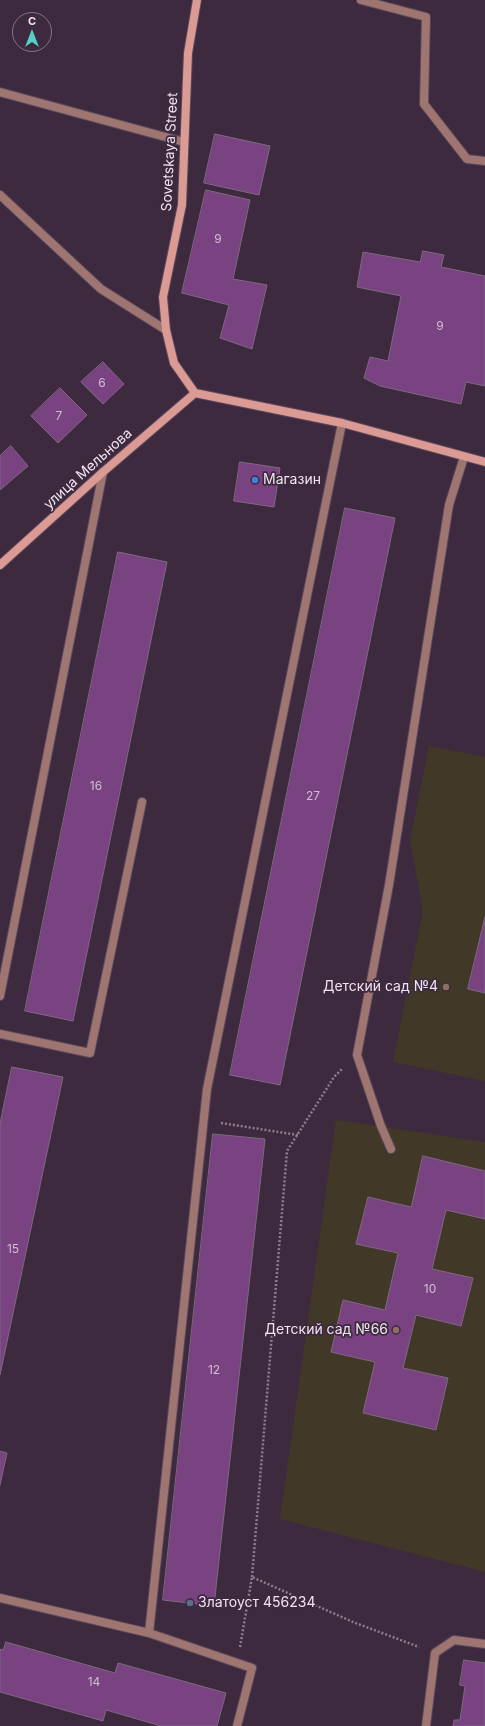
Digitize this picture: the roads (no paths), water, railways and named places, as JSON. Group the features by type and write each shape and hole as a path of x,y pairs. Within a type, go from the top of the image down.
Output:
{"main road":[{"name":"Sovetskaya Street","path":"195,394 174,363 166,330 163,297 182,205 188,53 197,0"},
{"path":"195,394 342,423 485,462"},
{"name":"улица Мельнова","path":"0,565 103,472 195,394"}],"lane":[{"path":"361,0 426,18 424,104 467,159 485,161"},
{"path":"0,92 184,142"},
{"path":"0,195 101,289 166,330"},
{"path":"149,1633 207,1089 342,423"},
{"path":"391,1149 381,1126 357,1055 389,885 449,505 464,457"},
{"path":"0,996 103,472"},
{"path":"0,1034 90,1053 142,802"},
{"path":"0,1598 149,1633 252,1668 237,1726"},
{"path":"426,1726 435,1653 454,1640 485,1644"}],"place":[{"name":"Магазин","path":"255,480"},
{"name":"Детский сад №4","path":"446,987"},
{"name":"Детский сад №66","path":"396,1330"},
{"name":"Златоуст 456234","path":"190,1603"}]}
